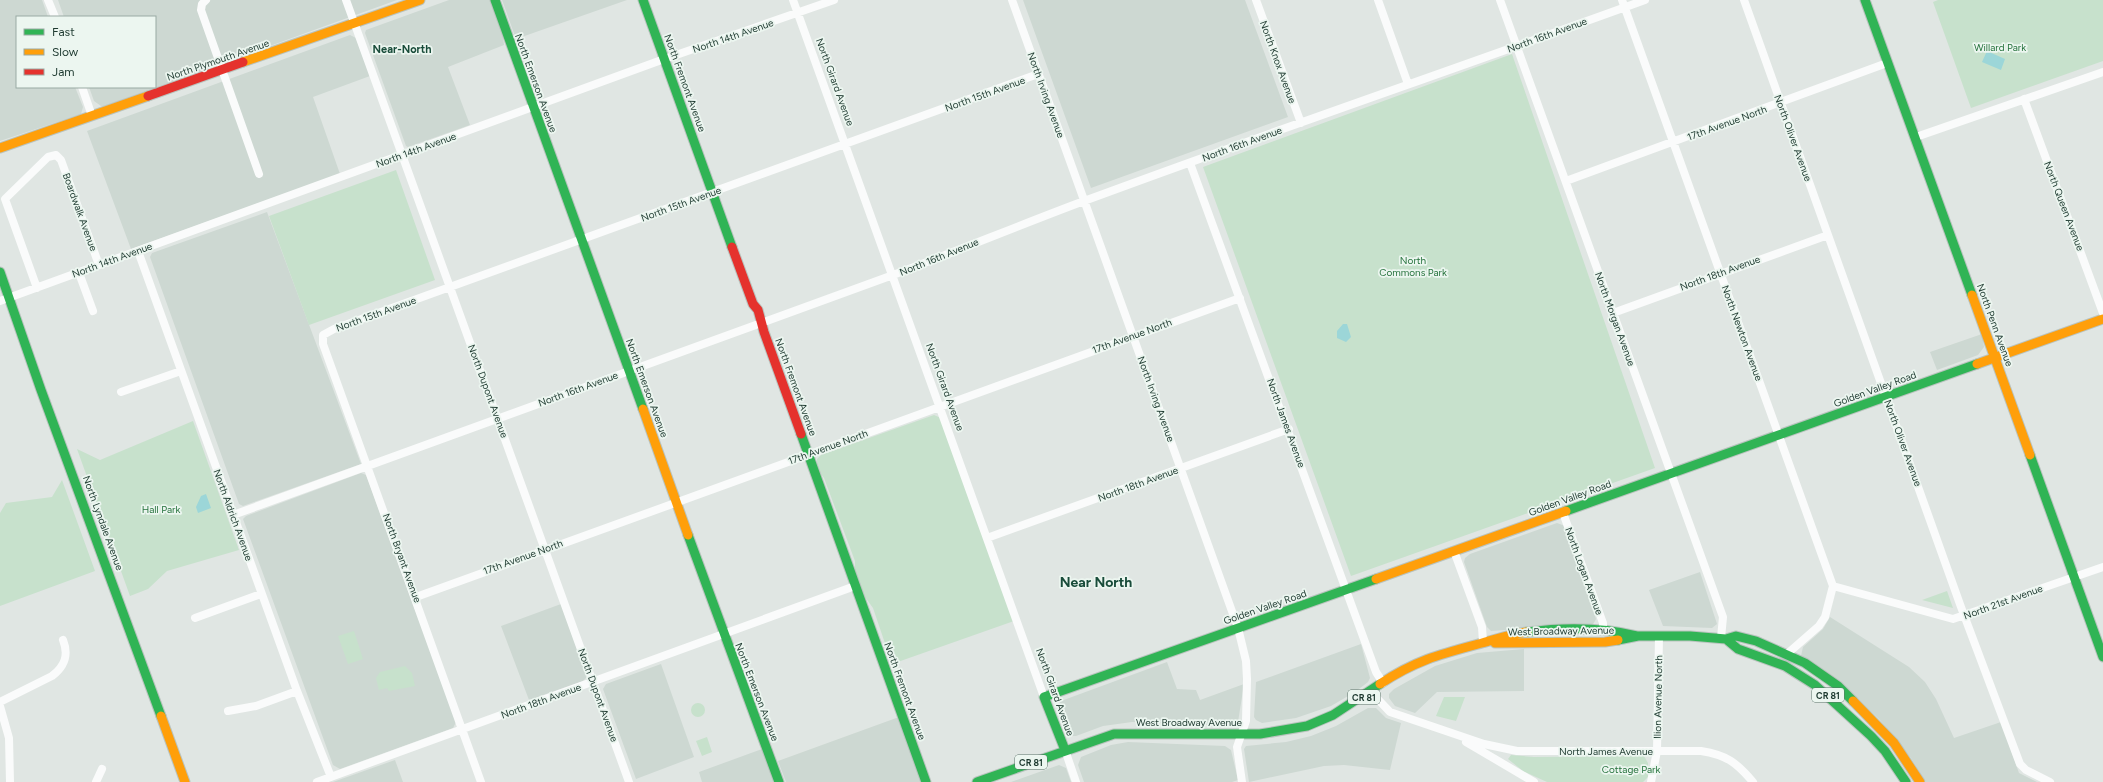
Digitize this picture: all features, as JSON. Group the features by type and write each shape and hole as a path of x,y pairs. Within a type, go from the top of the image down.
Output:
{"street":[{"path":"48,0 55,16"},
{"path":"206,0 202,4 201,10 224,70 233,104 259,174"},
{"name":"North Dupont Avenue","path":"346,0 449,288 546,549 629,782"},
{"name":"North Plymouth Avenue","path":"0,148 420,0"},
{"name":"North Emerson Avenue","path":"495,0 779,782"},
{"name":"North Fremont Avenue","path":"643,0 753,304 758,310 764,332 809,454 854,586 926,782"},
{"name":"North Girard Avenue","path":"793,0 1076,782"},
{"name":"North 14th Avenue","path":"4,300 665,59 834,0"},
{"name":"North Irving Avenue","path":"1012,0 1182,468 1238,628 1246,661 1247,679 1246,714 1242,734 1237,747 1242,782"},
{"name":"North Knox Avenue","path":"1256,0 1301,123"},
{"path":"1378,0 1408,84"},
{"name":"North Morgan Avenue","path":"1500,0 1722,617 1724,639"},
{"name":"North 16th Avenue","path":"233,515 762,322 893,276 948,255 973,243 1085,201 1517,45 1623,4 1645,0"},
{"name":"North Oliver Avenue","path":"1744,0 1887,396 1964,616 2020,764 2026,770 2050,782"},
{"name":"North Penn Avenue","path":"1865,0 1887,63 1916,137 2103,657"},
{"name":"North Newton Avenue","path":"1623,4 1833,586"},
{"name":"17th Avenue North","path":"1566,181 1887,63"},
{"path":"1916,137 2103,72"},
{"name":"North 15th Avenue","path":"323,335 334,328 449,288 1038,74"},
{"path":"82,88 92,116"},
{"name":"North Queen Avenue","path":"2024,99 2103,312"},
{"name":"Boardwalk Avenue","path":"37,288 5,199 48,157 56,155 61,160 99,265"},
{"name":"North James Avenue","path":"1190,163 1289,429 1376,672 1383,683"},
{"name":"North 18th Avenue","path":"1613,313 1828,235"},
{"name":"North Aldrich Avenue","path":"138,251 297,691 331,777"},
{"name":"North Lyndale Avenue","path":"0,272 4,300 185,782"},
{"path":"79,272 93,312"},
{"name":"17th Avenue North","path":"416,597 676,501 1240,298"},
{"name":"Golden Valley Road","path":"1044,697 2103,319"},
{"name":"North Bryant Avenue","path":"323,335 323,344 416,597 481,782"},
{"path":"121,392 181,370"},
{"name":"North 18th Avenue","path":"987,538 1289,429"},
{"name":"North Logan Avenue","path":"1563,513 1603,623 1603,630"},
{"path":"1454,551 1482,627 1484,642"},
{"name":"North 21st Avenue","path":"1833,586 1953,620 2103,567"},
{"name":"North 18th Avenue","path":"317,782 854,586"},
{"path":"1787,654 1819,626 1824,617 1833,586"},
{"path":"195,618 262,594"},
{"name":"West Broadway Avenue","path":"977,782 1114,734 1133,732 1242,734 1290,730 1307,726 1340,713 1403,669 1426,658 1449,650 1522,632 1603,630 1619,631 1638,636"},
{"name":"West Broadway Avenue","path":"1484,642 1524,644 1605,642 1638,636 1709,636 1724,639 1738,648 1785,666 1815,685 1872,736 1885,751 1906,782"},
{"name":"Ilion Avenue North","path":"1651,782 1657,751 1659,636"},
{"name":"West Broadway Avenue","path":"1724,639 1736,636 1756,641 1805,663 1838,686 1894,743 1920,782"},
{"path":"0,702 52,676 58,671 66,656 66,648 63,640"},
{"path":"228,711 256,706 297,691"},
{"name":"North James Avenue","path":"1371,692 1390,712 1484,744 1517,751 1686,750 1714,753 1726,757 1740,766 1754,782"},
{"path":"0,706 9,738 10,782"},
{"name":"North James Avenue","path":"1451,733 1534,782"},
{"path":"96,782 102,769"}],"shaded area":[{"path":"0,0 42,0 48,16 16,16 16,88 75,88 83,107 81,114 0,141"},
{"path":"58,0 397,0 156,87 156,16 64,16"},
{"path":"449,0 493,0 501,22 504,45 448,67 470,125 408,147 406,146 365,33 366,30"},
{"path":"502,0 627,0 516,39"},
{"path":"1023,0 1245,0 1288,117 1091,188"},
{"path":"350,35 356,38 370,76 313,97 340,174 131,249 87,131"},
{"path":"89,88 154,88 104,106 101,106 94,101"},
{"path":"267,212 361,464 243,506 239,504 150,257 152,253"},
{"path":"1982,334 1984,347 1978,355 1937,370 1930,352"},
{"path":"361,473 366,475 368,480 456,722 453,728 340,769 333,765 243,519 246,516"},
{"path":"1557,523 1565,526 1596,619 1595,621 1593,624 1491,631 1487,627 1464,562 1465,558 1470,554"},
{"path":"1700,572 1717,624 1712,628 1663,626 1649,590"},
{"path":"561,604 587,677 583,681 529,700 501,626"},
{"path":"1830,617 1909,667 1925,682 1936,699 1954,738 2001,722 2019,773 2037,782 1926,782 1911,758 1879,719 1848,691 1801,656 1803,647 1823,629"},
{"path":"1361,644 1370,678 1368,682 1355,692 1331,706 1296,718 1262,723 1256,720 1254,717 1256,682"},
{"path":"1524,649 1524,691 1437,692 1415,713 1395,706 1389,698 1389,694 1394,689 1435,666 1477,653"},
{"path":"1167,662 1177,689 1196,690 1200,700 1244,684 1238,722 1233,725 1209,725 1132,722 1103,726 1076,736 1069,736 1065,732 1057,710 1061,701"},
{"path":"661,664 694,757 636,779 603,689 606,684"},
{"path":"1368,708 1376,708 1386,718 1401,723 1390,770 1344,765 1324,766 1249,782 1244,749 1246,746 1286,742 1311,736 1336,726"},
{"path":"899,717 921,782 786,782 778,761"},
{"path":"1128,742 1225,746 1231,750 1238,780 1232,782 1084,782 1078,765 1081,757 1111,745"},
{"path":"762,749 774,782 702,782 699,772"},
{"path":"395,760 403,782 333,782"},
{"path":"1059,765 1066,768 1071,782 1011,782"}],"green space":[{"name":"Willard Park","path":"1938,0 2103,0 2103,61 1971,108 1933,2"},
{"name":"North Commons Park","path":"1512,54 1655,468 1351,576 1203,167"},
{"path":"396,170 435,280 309,325 269,216"},
{"path":"934,415 941,418 1014,621 892,664 873,608 865,597 855,571 855,561 824,478 817,469 817,459 821,455"},
{"name":"Hall Park","path":"193,421 239,550 167,571 148,589 130,596 77,449 100,460"},
{"path":"62,480 95,571 0,606 0,513 6,503 52,497"},
{"path":"1947,591 1953,608 1922,600"},
{"path":"354,631 363,659 348,664 338,636"},
{"path":"405,666 412,673 415,686 389,691 387,688 379,690 376,678 380,672"},
{"path":"1444,697 1465,697 1456,721 1436,716"},
{"path":"698,703 703,705 705,710 703,715 698,717 693,715 691,710 693,705"},
{"path":"707,737 712,752 702,756 696,741"},
{"name":"Cottage Park","path":"1511,755 1534,757 1644,756 1648,763 1648,777 1643,782 1547,782 1523,771 1508,759"}],"water":[{"path":"1987,51 2005,59 2001,70 1982,62"},
{"path":"1343,324 1347,324 1351,337 1346,342 1337,338 1337,331"},
{"path":"206,494 211,508 198,513 196,507 201,496"}],"traffic: fast":[{"path":"495,0 643,409"},
{"path":"643,0 732,247"},
{"path":"1865,0 1972,295"},
{"path":"0,272 41,390 161,716"},
{"path":"1566,511 1977,364"},
{"path":"801,434 926,782"},
{"path":"2030,455 2103,657"},
{"path":"688,535 779,782"},
{"path":"1065,750 1044,697 1376,579"},
{"path":"1527,632 1555,629 1596,629 1638,636"},
{"path":"1618,640 1638,636 1690,636 1726,639 1736,636 1756,641 1805,663 1838,686 1853,701"},
{"path":"1726,639 1738,649 1785,666 1815,685 1871,736 1885,751 1906,782"},
{"path":"977,782 1114,734 1260,734 1307,726 1333,715 1380,684"}],"traffic: slow":[{"path":"243,62 420,0"},
{"path":"0,148 148,96"},
{"path":"1972,295 2030,455"},
{"path":"1977,364 2103,319"},
{"path":"643,409 688,535"},
{"path":"1376,579 1566,511"},
{"path":"1380,684 1417,663 1454,651 1527,632"},
{"path":"1495,643 1605,642 1618,640"},
{"path":"1853,701 1894,743 1920,782"},
{"path":"161,716 185,782"}],"traffic: jam":[{"path":"148,96 243,62"},
{"path":"732,247 753,304 758,310 764,332 801,434"}],"district":[{"name":"Near-North","path":"402,49"},
{"name":"Near North","path":"1096,582"}]}
